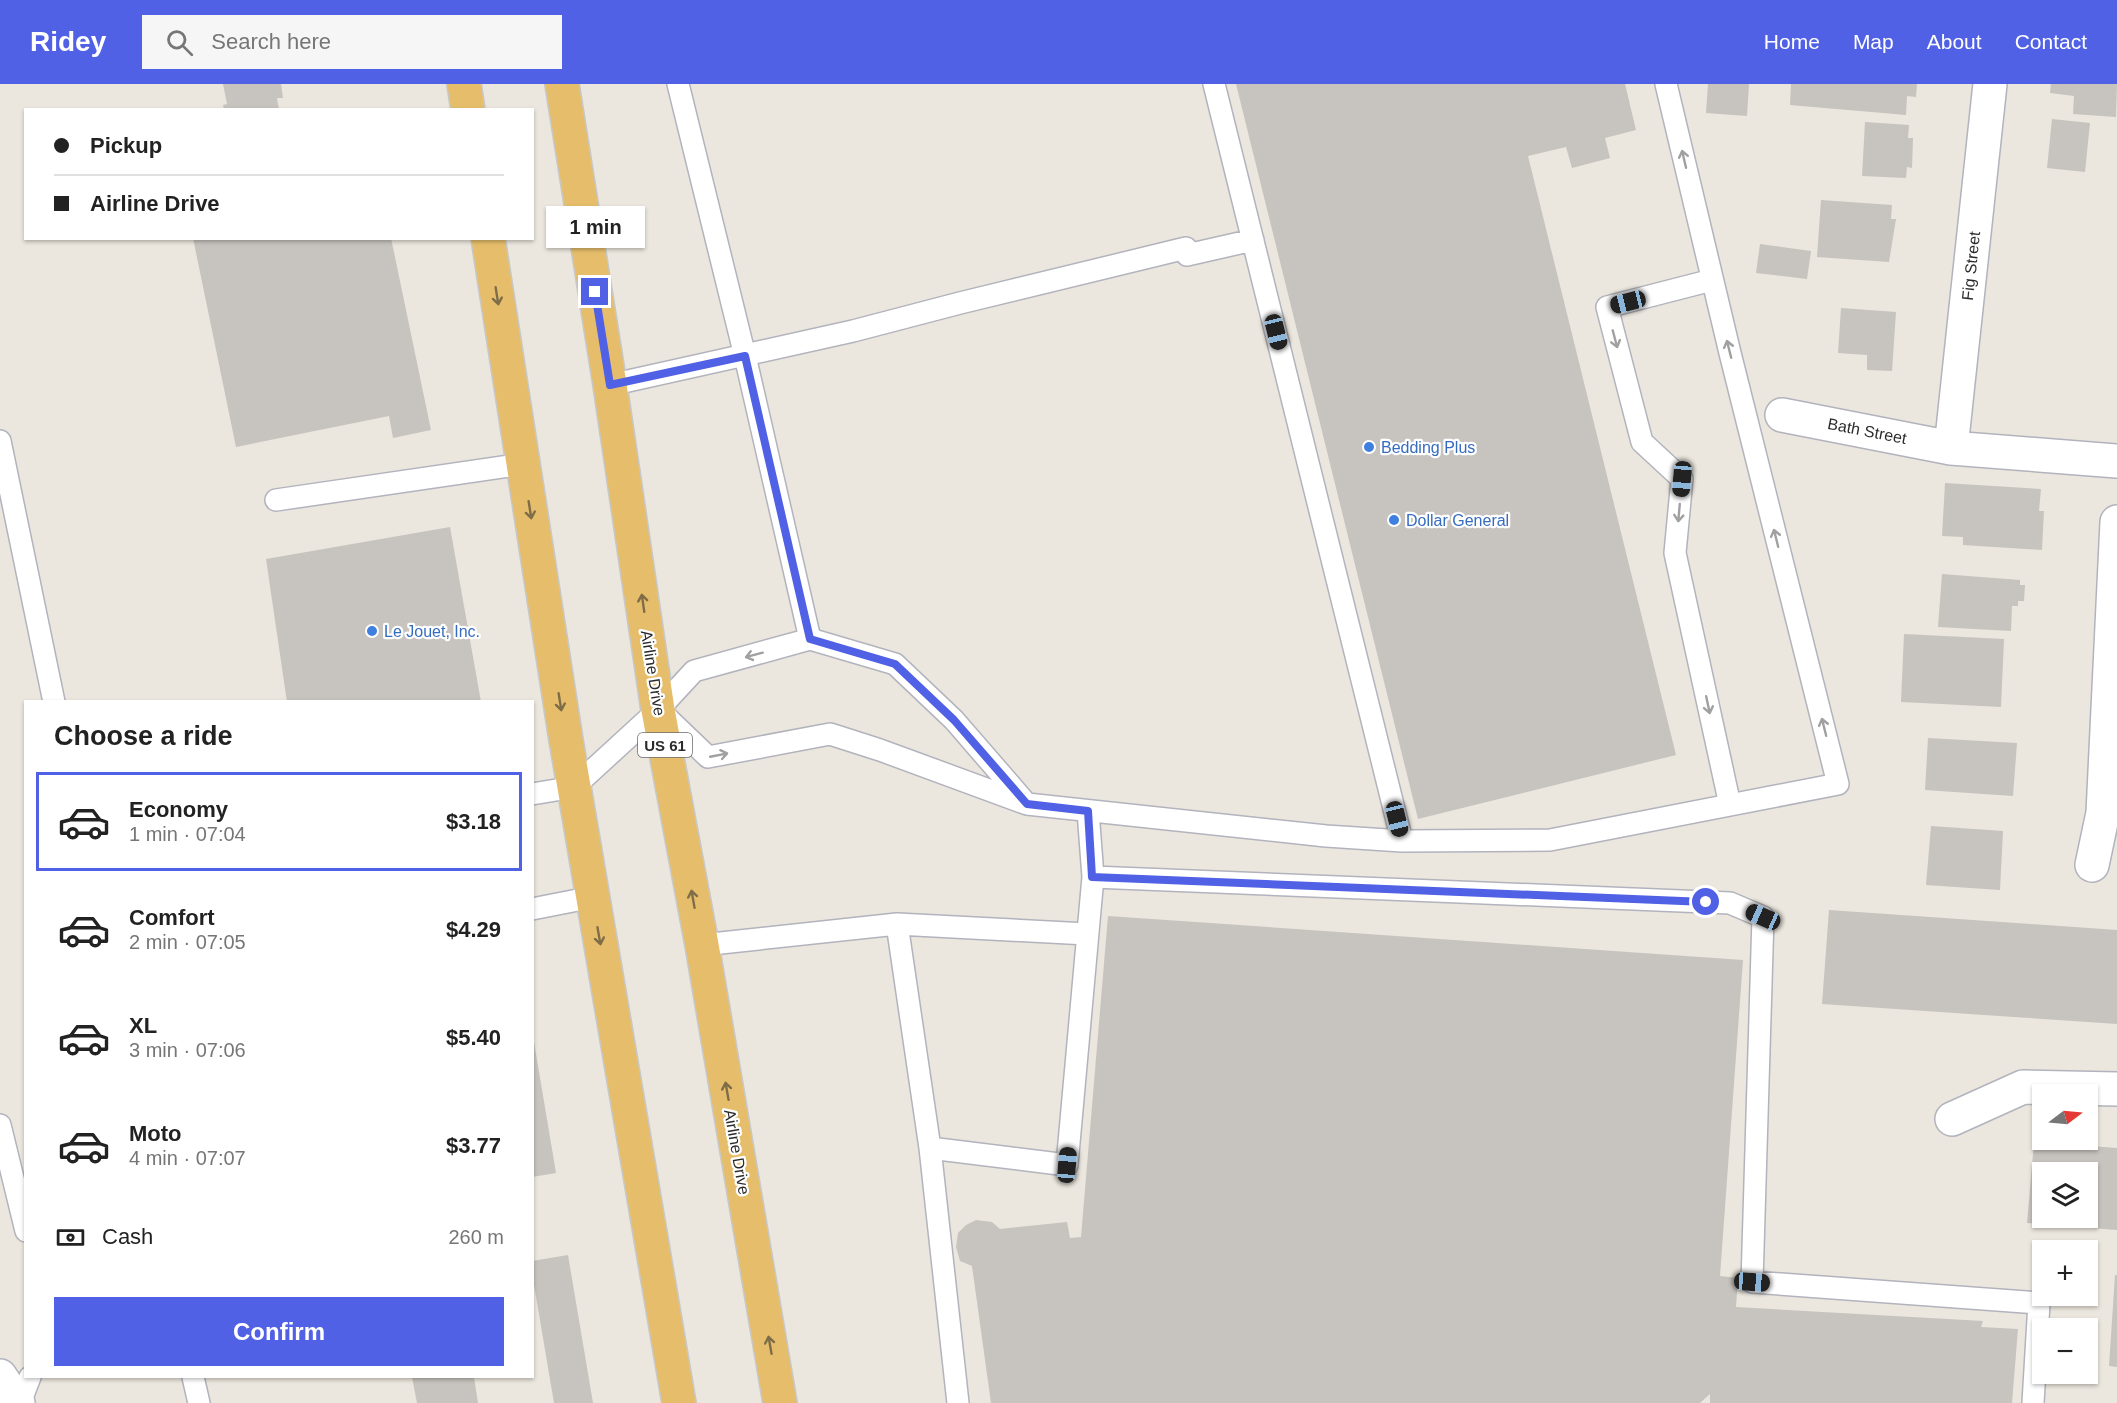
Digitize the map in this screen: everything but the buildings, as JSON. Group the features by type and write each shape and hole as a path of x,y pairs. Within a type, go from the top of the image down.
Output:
{"highway":[{"path":"464,84 468,108"},
{"name":"Airline Drive","path":"562,84 610,385 658,710 702,945 780,1403"},
{"path":"488,240 574,788 679,1403"}],"street":[{"name":"Fig Street","path":"1952,448 1990,84"},
{"name":"Bath Street","path":"1782,415 1952,448 2117,462"},
{"path":"2092,865 2103,813 2117,522"},
{"path":"1952,1119 2023,1087 2117,1089"},
{"path":"0,1376 19,1403"}],"lane":[{"path":"678,84 745,356 810,639"},
{"path":"1214,84 1402,841"},
{"path":"658,710 708,757 830,734 1027,804 1326,836 1402,841 1550,840 1838,784 1712,280 1666,84"},
{"path":"610,385 745,356 1186,252 1253,240"},
{"path":"1712,280 1606,307 1642,442 1682,479 1675,553 1730,805"},
{"path":"0,441 54,700"},
{"path":"276,500 523,464"},
{"path":"534,794 574,788 658,710 694,671 810,639 895,664 954,720 1027,804"},
{"path":"930,1148 1067,1165 1092,877 1088,811"},
{"path":"1092,877 1730,903 1763,917 1752,1282 2039,1303 2032,1403"},
{"path":"534,909 593,897"},
{"path":"897,924 930,1148 958,1403"},
{"path":"702,945 897,924 1087,934"},
{"path":"0,1125 24,1223"},
{"path":"19,1403 30,1378"},
{"path":"194,1378 199,1403"}],"place":[{"name":"Bedding Plus","path":"1369,447"},
{"name":"Dollar General","path":"1394,520"},
{"name":"Le Jouet, Inc.","path":"372,631"}],"route":[{"path":"595,292 610,385 745,356 810,639 895,664 954,720 1027,804 1088,811 1092,877 1706,902"}]}
